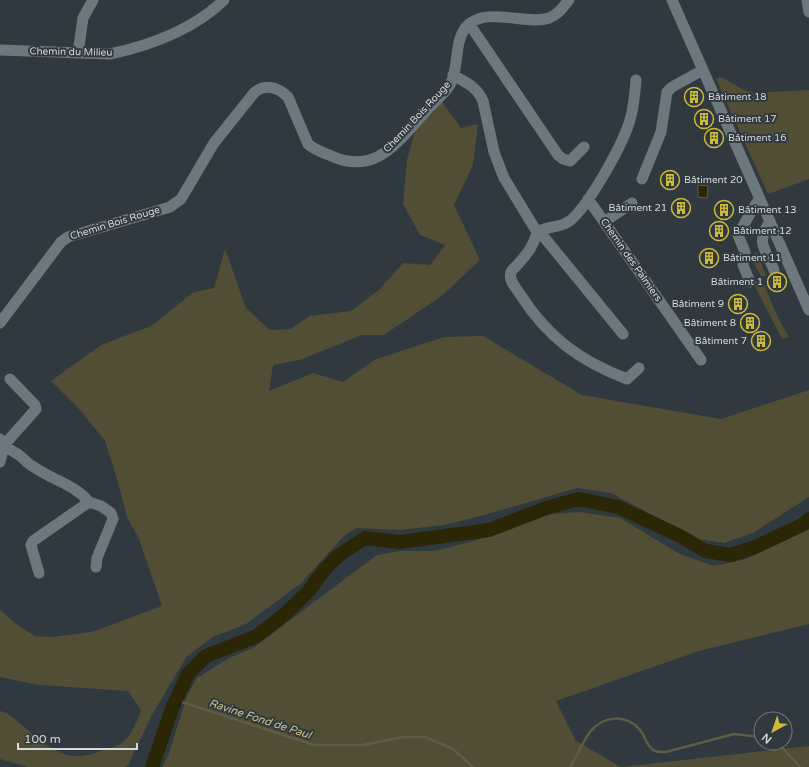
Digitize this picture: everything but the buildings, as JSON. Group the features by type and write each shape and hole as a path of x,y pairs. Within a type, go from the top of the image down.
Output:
{"street":[{"path":"78,53 84,18 93,0"},
{"name":"Chemin du Milieu","path":"0,50 110,54 136,48 162,39 194,24 214,10 224,0"},
{"path":"569,0 561,10 549,18 539,20 489,17 470,25 558,155 563,160 570,161 584,147"},
{"path":"672,0 809,310"},
{"path":"807,0 809,12"},
{"name":"Chemin Bois Rouge","path":"0,323 61,242 68,237 170,206 181,199 214,143 260,88 272,88 282,92 288,97 310,146 338,159 358,161 378,158 392,148 451,84 460,42 466,27 470,25"},
{"path":"642,179 661,132 667,92 672,87 703,70"},
{"path":"453,75 475,87 480,94 483,101 494,152 504,178 538,232 623,334"},
{"path":"636,80 631,116 626,131 588,199 570,220 557,227 542,228 538,232 532,247 511,272 511,281 527,305 549,332 571,352 602,369 627,379 639,368"},
{"path":"647,168 657,174"},
{"name":"Chemin des Palmiers","path":"588,199 701,360"},
{"path":"750,282 743,265 744,252 738,235 755,204 760,199"},
{"path":"604,222 632,203"},
{"path":"770,221 762,233 761,242 774,270"},
{"path":"0,462 2,442 36,409 35,405 10,379"},
{"path":"2,442 34,468 67,484 83,495 89,502 101,506 111,513 113,519 96,558 96,567"},
{"path":"39,573 31,545 33,541 89,502"}],"shaded area":[{"path":"721,77 744,90 755,93 809,90 809,179 768,194 716,79"},
{"path":"440,99 461,128 478,124 473,165 454,205 480,260 443,295 384,335 362,335 300,360 273,365 269,391 313,373 343,382 374,360 444,337 483,336 582,395 721,419 809,390 809,497 753,533 724,543 697,539 611,493 577,488 444,525 400,530 356,528 344,536 300,584 246,624 213,637 187,656 152,715 128,765 125,767 28,767 0,759 0,711 12,717 50,747 68,755 79,756 116,746 123,742 132,732 141,710 128,691 39,685 0,677 0,610 15,623 35,636 52,637 92,632 162,606 139,539 127,517 105,441 80,410 51,381 101,345 151,326 194,292 214,288 225,249 246,308 270,330 290,329 310,316 351,311 380,289 403,263 430,265 445,245 420,235 403,204 407,160 416,127"},
{"path":"698,185 708,186 707,198 698,197"},
{"path":"756,251 766,275 761,277 777,315 789,337 782,339 752,281 761,276 753,262"},
{"path":"579,512 620,518 680,554 714,566 746,559 809,529 809,624 699,651 556,701 576,741 621,767 162,767 168,756 187,696 197,678 229,658 253,648 377,555 400,551 434,551 474,541 520,523 553,514"},
{"path":"809,746 809,767 621,767 764,751 793,751 793,748"}],"waterway":[{"path":"152,767 173,706 188,674 206,656 257,636 285,614 308,592 325,569 339,555 365,538 400,542 489,530 549,507 579,499 618,507 678,535 706,551 731,555 755,547 804,524 809,519"},
{"name":"Ravine Fond de Paul","path":"176,700 314,745 363,745 403,737 425,737 453,749 473,767"},
{"name":"Ravine Fond de Paul","path":"570,767 590,732 595,726 608,720 622,719 629,721 642,732 650,747 659,752 666,752 734,734 753,736"},
{"name":"Ravine Fond de Paul","path":"785,751 800,767"}],"place":[{"name":"Bâtiment 18","path":"694,97"},
{"name":"Bâtiment 17","path":"704,119"},
{"name":"Bâtiment 16","path":"714,138"},
{"name":"Bâtiment 20","path":"670,180"},
{"name":"Bâtiment 21","path":"681,208"},
{"name":"Bâtiment 13","path":"724,210"},
{"name":"Bâtiment 12","path":"719,231"},
{"name":"Bâtiment 11","path":"709,258"},
{"name":"Bâtiment 1","path":"777,282"},
{"name":"Bâtiment 9","path":"738,304"},
{"name":"Bâtiment 8","path":"750,323"},
{"name":"Bâtiment 7","path":"761,341"}]}
